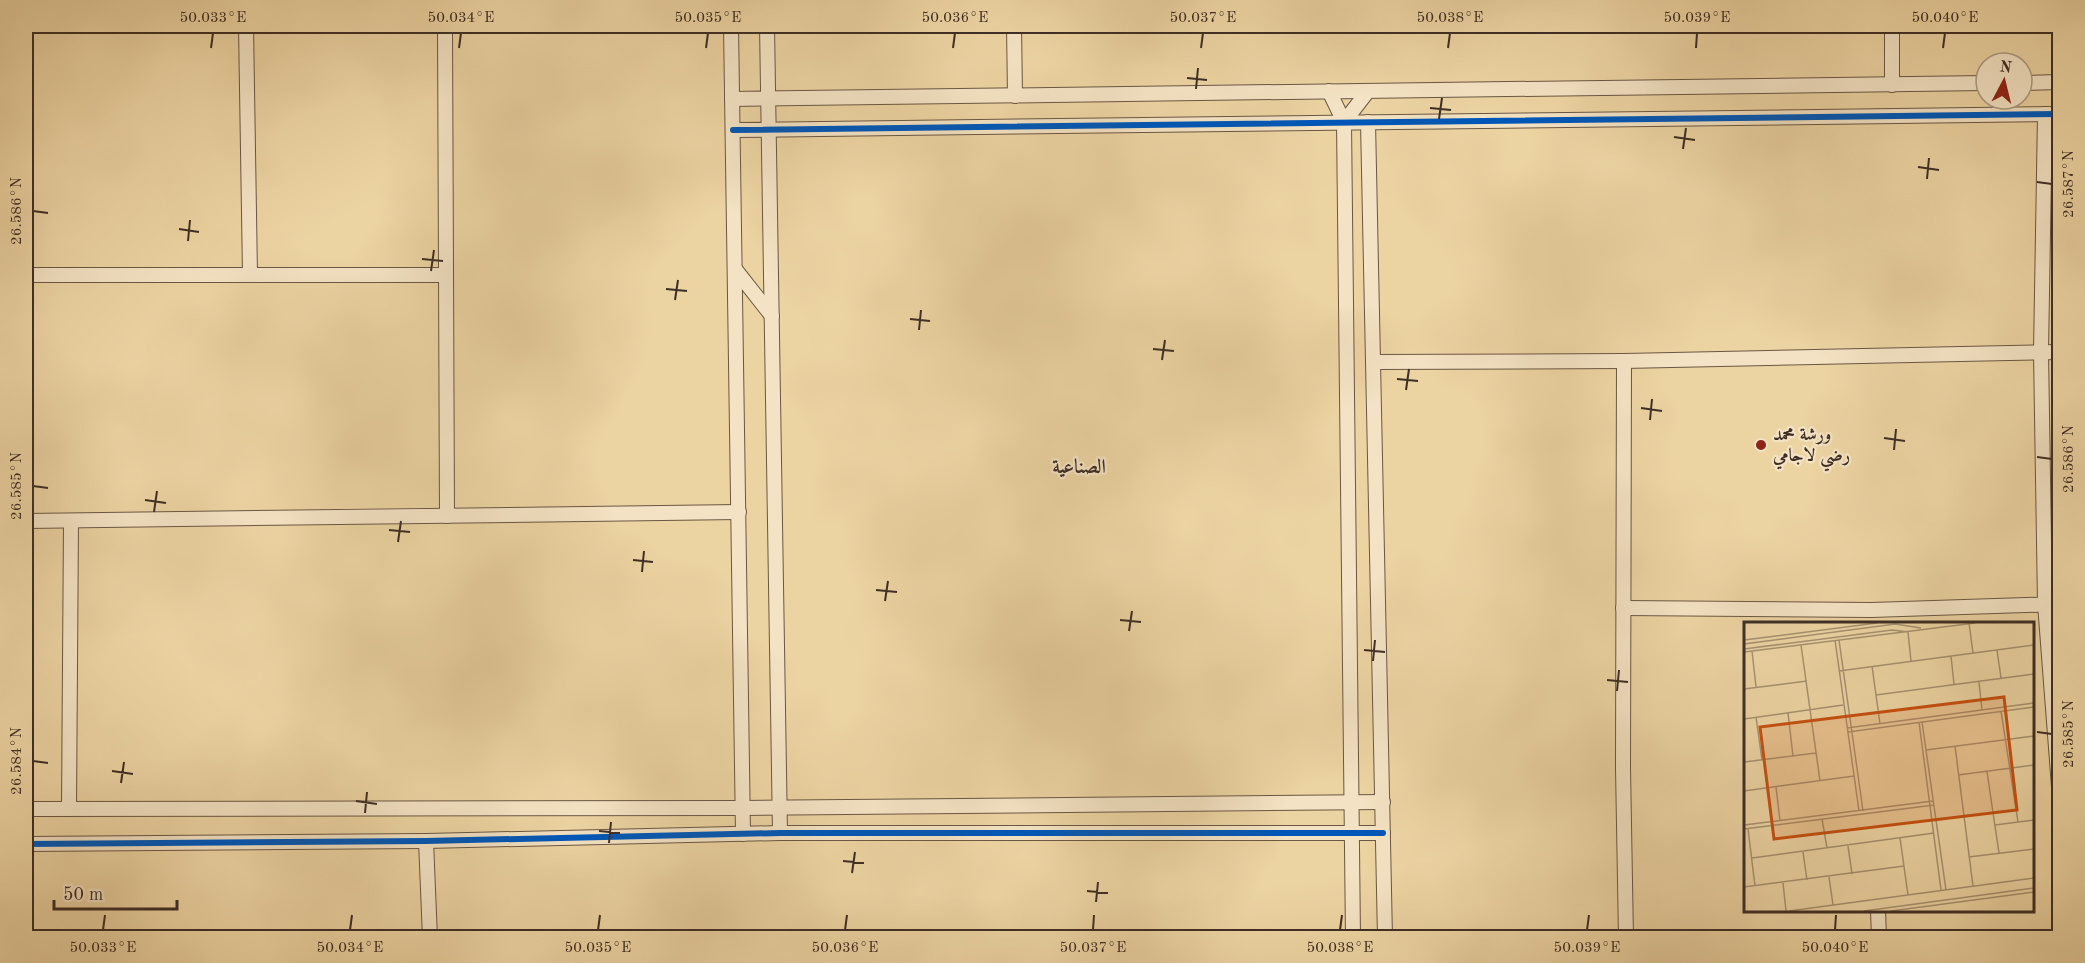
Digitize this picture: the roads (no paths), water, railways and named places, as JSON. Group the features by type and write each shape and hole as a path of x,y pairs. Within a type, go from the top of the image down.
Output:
{"street":[{"path":"246,26 250,274"},
{"path":"445,26 447,516"},
{"path":"731,26 743,834"},
{"path":"768,26 780,833"},
{"path":"1014,26 1015,96"},
{"path":"1892,26 1892,85"},
{"path":"2034,83 2060,82"},
{"path":"732,99 1974,83"},
{"path":"1344,122 1368,91"},
{"path":"1329,92 1344,122 1353,938"},
{"path":"2045,114 2041,352 2060,800"},
{"path":"733,130 2060,114"},
{"path":"1368,122 1385,938"},
{"path":"735,269 772,316"},
{"path":"26,275 447,274"},
{"path":"1373,362 1624,361 2060,352"},
{"path":"1624,361 1623,768 1626,938"},
{"path":"26,521 739,512"},
{"path":"69,809 71,521"},
{"path":"1623,608 1871,617 2052,604"},
{"path":"26,809 743,808 1383,802"},
{"path":"26,844 426,841 780,833 1383,833"},
{"path":"426,841 430,938"},
{"path":"1878,912 1879,938"}],"place":[{"name":"ورشة محمد رضي لاجامي","path":"1761,445"}],"district":[{"name":"الصناعية","path":"1079,468"}]}
